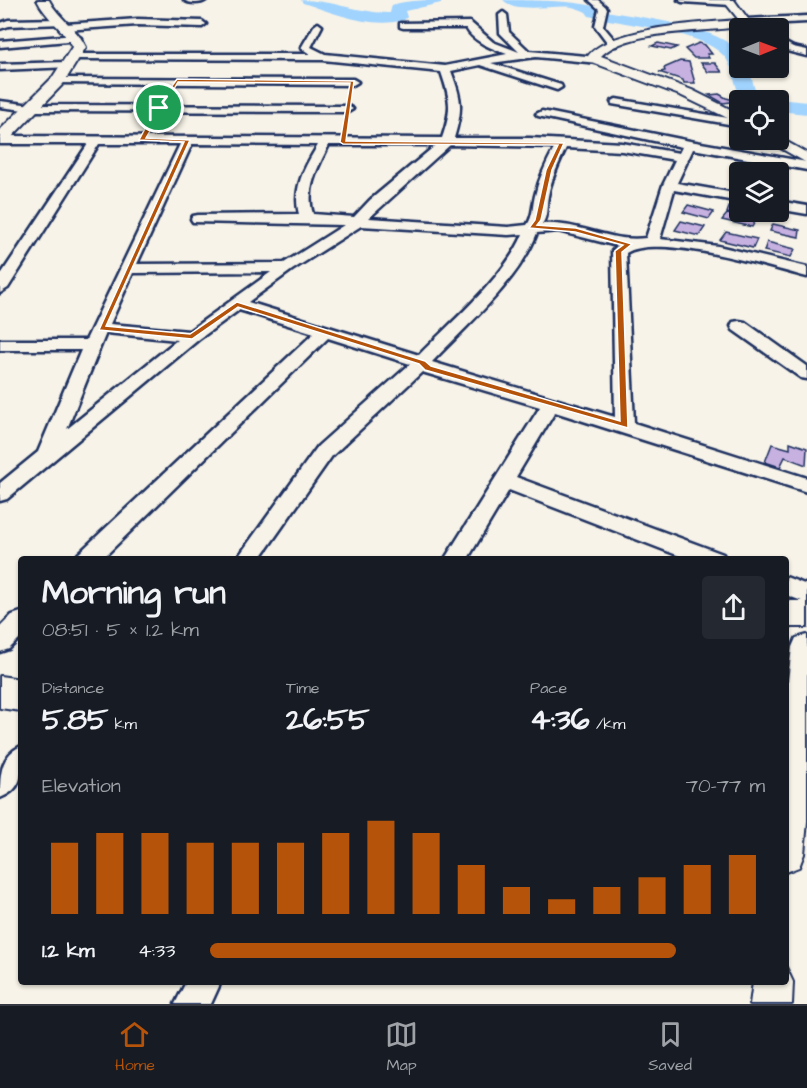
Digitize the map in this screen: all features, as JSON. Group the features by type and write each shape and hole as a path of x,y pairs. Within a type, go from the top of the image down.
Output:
{"main road":[{"path":"0,140 58,81 79,47 76,38 42,7"},
{"path":"789,614 807,614"},
{"path":"0,692 18,695"}],"street":[{"path":"188,0 202,0"},
{"path":"593,0 601,5 599,26 613,44"},
{"path":"682,0 730,1 745,18"},
{"path":"504,15 505,33 522,55"},
{"path":"789,21 807,19"},
{"path":"403,25 471,21 472,31 490,44 522,55 598,60 687,93 729,116"},
{"path":"0,26 5,24 62,25 138,22 202,24"},
{"path":"598,60 594,56 597,50 613,44 680,28 729,25"},
{"path":"318,26 306,48 323,57"},
{"path":"0,44 76,38"},
{"path":"39,66 33,53 51,41"},
{"path":"789,48 807,53"},
{"path":"0,104 32,108 175,81 247,56 323,57 446,69 522,55"},
{"path":"48,453 92,345 188,140 226,109 247,56"},
{"path":"307,218 304,209 305,179 325,142 348,111 356,60"},
{"path":"0,67 39,66 72,61 175,81 226,109 325,142"},
{"path":"483,64 557,87"},
{"path":"0,494 9,478 48,453 192,336 286,267 357,222 375,203 447,142 456,114 454,93 446,69"},
{"path":"58,81 175,81 226,109 348,111 447,142 562,144 687,151 807,166"},
{"path":"146,132 175,81"},
{"path":"616,102 729,120"},
{"path":"226,109 348,111"},
{"path":"542,114 687,151"},
{"path":"0,140 96,140 146,132 188,140"},
{"path":"2,282 96,140"},
{"path":"250,556 325,451 422,362 502,278 525,246 538,220 549,170 562,144"},
{"path":"789,149 807,159"},
{"path":"652,242 669,185 687,151"},
{"path":"669,185 729,196"},
{"path":"789,207 807,210"},
{"path":"198,219 307,218 508,231 551,227 576,230 629,244 652,242 718,250 807,272"},
{"path":"625,426 619,251 629,244"},
{"path":"128,269 286,267"},
{"path":"237,304 422,362 428,368 625,426 807,485"},
{"path":"739,326 807,374"},
{"path":"101,328 192,336"},
{"path":"90,556 326,331"},
{"path":"0,345 92,345"},
{"path":"457,556 550,405"},
{"path":"503,480 704,556"},
{"path":"789,587 807,594"},
{"path":"0,642 18,625"},
{"path":"789,824 807,647"},
{"path":"0,785 18,763"},
{"path":"192,1004 202,985"},
{"path":"771,1004 773,985"}],"building":[{"path":"658,43 677,47 671,50 652,46"},
{"path":"699,43 705,45 712,54 707,54 709,58 694,58 685,49"},
{"path":"680,61 689,62 695,83 684,83 683,80 659,72 665,71 664,68"},
{"path":"701,63 715,63 722,72 708,72"},
{"path":"719,94 729,99 729,102 723,103 709,95"},
{"path":"688,205 714,212 709,219 683,212"},
{"path":"727,214 729,214 729,222 722,220"},
{"path":"681,221 705,227 699,236 675,230"},
{"path":"731,222 755,222 752,227"},
{"path":"773,224 800,230 799,237 770,231"},
{"path":"726,232 757,239 753,248 720,240"},
{"path":"767,242 795,249 791,257 764,251"},
{"path":"790,442 807,448 806,465 785,457 780,467 765,462 772,444 790,449"}],"waterway":[{"path":"308,0 353,13 387,18 399,17 397,8 436,0"},
{"path":"510,0 542,4 573,2 593,9 594,13 700,36 729,51"},
{"path":"742,78 746,90"},
{"path":"789,106 807,108"}],"route":[{"path":"177,81 353,82 343,142 562,144 549,170 541,196 538,220 532,228 558,227 629,244 619,251 625,426 428,368 422,362 237,304 192,336 101,328 188,140 142,140 159,108 177,81"}]}
